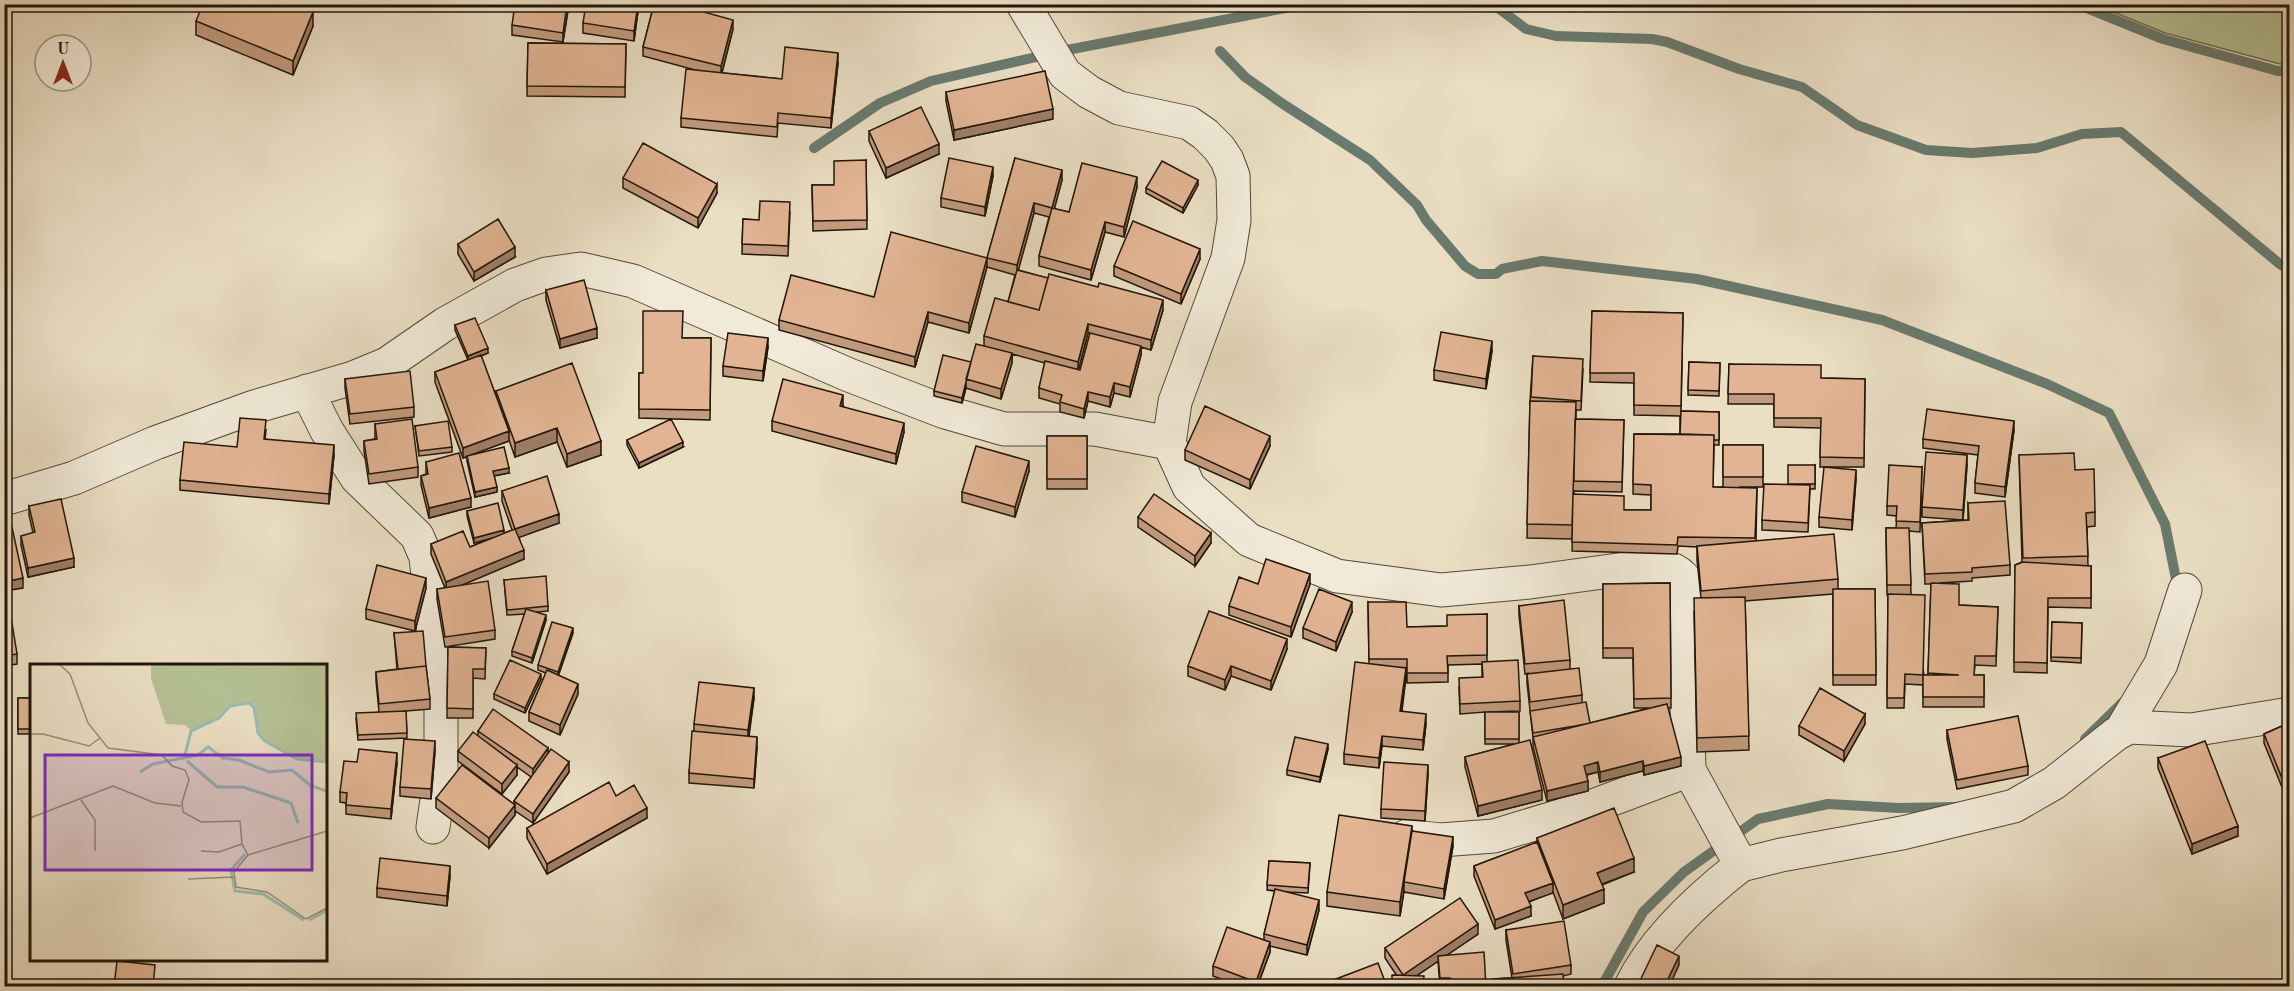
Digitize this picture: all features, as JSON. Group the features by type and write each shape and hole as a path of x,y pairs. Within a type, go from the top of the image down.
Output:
{"street":[{"path":"1023,4 1065,74 1089,92 1119,108 1189,123 1206,134 1219,148 1227,159 1233,176 1234,220 1228,258 1175,402 1169,443 1189,487 1249,540 1337,576 1441,590 1530,582 1647,566 1665,566 1675,570 1683,578 1689,770 1737,856"},
{"path":"4,499 74,478 154,443 254,406 353,378 387,364 445,324 515,285 546,274 581,270 633,281 849,375 945,412 1004,429 1095,429 1169,443"},
{"path":"307,391 327,431 357,478 417,536 426,557 441,703 441,773 434,827"},
{"path":"2121,731 2161,664 2186,590"},
{"path":"1631,987 1642,963 1737,856 1781,855 1902,833 2014,806 2054,783 2128,727 2190,730 2289,714"},
{"path":"1375,831 1440,840 1494,836 1596,805 1689,770"}],"green space":[{"path":"2096,5 2289,5 2289,64 2280,64 2165,33"}],"building":[{"path":"203,4 294,4 313,12 293,61 196,21"},
{"path":"515,4 567,4 563,33 512,25"},
{"path":"586,4 638,4 634,31 583,23"},
{"path":"654,4 695,4 693,9 733,20 721,66 643,47"},
{"path":"528,43 626,44 625,87 527,86"},
{"path":"785,47 838,53 831,118 778,113 777,127 681,118 686,69 782,79"},
{"path":"1045,71 1053,109 954,130 946,92"},
{"path":"921,107 939,144 886,168 869,131"},
{"path":"643,143 717,184 698,218 623,178"},
{"path":"949,158 993,167 985,207 941,198"},
{"path":"1015,158 1062,170 1052,208 1034,203 1017,265 987,258"},
{"path":"866,160 867,220 813,221 812,185 834,185 834,161"},
{"path":"1162,161 1198,180 1183,208 1146,188"},
{"path":"1082,163 1137,177 1124,227 1105,222 1091,270 1039,256 1052,208 1069,212"},
{"path":"760,201 790,202 788,246 742,244 743,219 759,220"},
{"path":"498,219 515,247 474,272 458,244"},
{"path":"1133,221 1200,249 1181,294 1114,266"},
{"path":"891,232 987,258 969,323 928,312 915,357 779,320 791,275 874,297"},
{"path":"1017,270 1048,278 1039,310 1008,302"},
{"path":"1049,274 1098,287 1099,283 1163,300 1151,340 1088,324 1078,362 984,336 995,298 1039,310"},
{"path":"584,280 597,328 560,339 546,290"},
{"path":"643,311 683,311 682,338 711,338 710,410 639,409 639,373 643,373"},
{"path":"1592,311 1683,313 1681,406 1634,405 1634,373 1590,373"},
{"path":"475,318 488,348 468,356 455,325"},
{"path":"1441,332 1492,341 1486,379 1434,370"},
{"path":"728,333 768,338 763,371 723,366"},
{"path":"1090,333 1141,346 1130,387 1114,383 1110,397 1088,392 1084,409 1060,402 1062,395 1039,388 1045,361 1080,370"},
{"path":"976,344 1012,353 1001,389 966,379"},
{"path":"481,355 509,431 463,448 435,372"},
{"path":"943,355 971,362 962,398 934,391"},
{"path":"1533,356 1583,359 1581,401 1531,397"},
{"path":"1689,362 1720,363 1719,391 1688,390"},
{"path":"572,363 601,441 567,454 557,428 515,443 496,391"},
{"path":"1729,364 1821,365 1821,378 1865,379 1864,458 1820,457 1821,418 1774,418 1774,394 1728,394"},
{"path":"410,371 414,407 350,414 345,379"},
{"path":"783,379 843,395 840,406 904,423 896,454 772,421"},
{"path":"1530,401 1576,402 1572,525 1527,524"},
{"path":"1205,406 1270,436 1250,480 1185,450"},
{"path":"1927,409 2014,421 2005,487 1975,483 1979,446 1923,439"},
{"path":"1681,411 1719,412 1719,440 1714,440 1714,435 1680,434"},
{"path":"240,418 266,420 264,439 334,445 329,494 180,480 184,442 237,447"},
{"path":"412,419 418,467 369,474 364,441 377,439 375,424"},
{"path":"671,419 683,442 639,463 627,440"},
{"path":"1575,419 1624,420 1622,482 1574,481"},
{"path":"448,421 452,447 419,451 415,426"},
{"path":"1634,434 1714,435 1713,487 1757,488 1755,538 1678,537 1677,545 1572,542 1573,494 1624,496 1624,510 1651,510 1651,485 1633,484"},
{"path":"1047,436 1087,436 1087,479 1047,479"},
{"path":"1723,445 1763,445 1763,477 1723,477"},
{"path":"976,446 1029,461 1015,507 962,492"},
{"path":"504,447 509,468 493,471 497,487 475,492 467,456"},
{"path":"1926,452 1967,455 1963,510 1922,507"},
{"path":"459,453 471,498 429,508 421,476 428,474 426,462"},
{"path":"2074,453 2075,470 2094,469 2095,512 2086,513 2088,556 2023,558 2019,455"},
{"path":"1788,465 1815,465 1815,484 1788,484"},
{"path":"1889,465 1922,467 1920,522 1896,521 1897,506 1887,506"},
{"path":"1824,467 1856,470 1852,520 1819,517"},
{"path":"547,476 559,514 515,529 502,491"},
{"path":"1764,484 1810,485 1808,523 1762,520"},
{"path":"1154,494 1211,533 1195,556 1138,517"},
{"path":"61,499 74,558 28,568 21,536 35,532 29,506"},
{"path":"2005,501 2010,565 1972,568 1972,572 1925,574 1922,523 1969,520 1968,503"},
{"path":"498,503 504,530 474,538 467,511"},
{"path":"12,527 23,578 4,582 4,529"},
{"path":"1886,528 1909,528 1911,585 1887,585"},
{"path":"515,529 524,550 446,582 431,544 463,531 470,547"},
{"path":"1834,534 1838,579 1701,591 1697,546"},
{"path":"1266,559 1310,574 1291,627 1229,606 1239,577 1258,584"},
{"path":"2023,562 2091,566 2091,598 2048,598 2047,663 2014,662 2015,565"},
{"path":"377,565 426,578 415,621 366,609"},
{"path":"546,576 548,606 507,610 504,580"},
{"path":"488,581 495,630 445,637 437,589"},
{"path":"1670,583 1671,698 1634,699 1633,648 1603,648 1603,584"},
{"path":"1931,583 1959,584 1959,605 1998,607 1996,656 1975,656 1974,675 1984,675 1984,697 1923,697 1923,675 1959,675 1928,673"},
{"path":"1319,589 1352,602 1336,642 1303,628"},
{"path":"1833,589 1875,589 1876,675 1833,675"},
{"path":"1888,594 1925,595 1923,675 1905,674 1904,698 1887,698"},
{"path":"1745,597 1749,736 1697,738 1694,598"},
{"path":"4,598 8,598 17,654 4,656"},
{"path":"1564,600 1570,660 1525,664 1519,606"},
{"path":"1368,602 1406,602 1407,627 1447,626 1447,615 1487,614 1487,655 1447,656 1448,673 1407,673 1407,659 1369,659"},
{"path":"526,609 546,615 532,658 512,651"},
{"path":"1209,611 1287,639 1271,681 1231,666 1225,680 1188,666"},
{"path":"552,622 573,628 558,672 538,665"},
{"path":"2052,622 2082,623 2081,658 2051,657"},
{"path":"423,631 426,666 398,669 394,633"},
{"path":"448,647 486,648 485,669 473,669 473,709 447,708"},
{"path":"510,660 541,674 525,708 494,694"},
{"path":"1518,660 1520,701 1460,704 1459,678 1483,677 1482,662"},
{"path":"1355,662 1406,668 1400,711 1426,714 1423,740 1382,736 1379,758 1344,754"},
{"path":"426,666 430,699 379,704 376,672"},
{"path":"1579,668 1582,695 1530,702 1527,674"},
{"path":"547,670 578,684 560,725 529,712"},
{"path":"699,682 754,688 748,730 694,724"},
{"path":"1820,688 1865,714 1844,751 1799,726"},
{"path":"18,698 30,698 30,729 18,729"},
{"path":"1586,702 1590,723 1533,733 1530,711"},
{"path":"1667,704 1681,757 1644,766 1643,761 1600,772 1598,762 1584,766 1588,781 1547,791 1533,737"},
{"path":"493,709 548,748 533,769 478,731"},
{"path":"406,711 407,733 358,735 356,713"},
{"path":"1485,712 1519,712 1519,739 1485,739"},
{"path":"2018,716 2028,766 1957,780 1947,730"},
{"path":"2289,723 2289,786 2286,788 2264,734"},
{"path":"692,731 757,737 754,779 689,773"},
{"path":"473,732 517,765 502,784 458,751"},
{"path":"1295,737 1328,744 1320,777 1287,770"},
{"path":"404,739 435,741 431,789 400,787"},
{"path":"1530,740 1542,790 1478,806 1465,757"},
{"path":"2205,741 2238,826 2192,844 2158,758"},
{"path":"359,749 397,753 391,809 346,805 347,793 340,792 344,761 357,762"},
{"path":"551,749 569,762 533,814 514,801"},
{"path":"1384,762 1428,765 1425,811 1381,809"},
{"path":"462,765 515,805 489,838 436,798"},
{"path":"609,782 616,796 634,785 647,808 547,864 527,828"},
{"path":"1614,808 1634,858 1597,873 1604,889 1563,905 1537,838"},
{"path":"1339,815 1412,826 1400,902 1327,892"},
{"path":"1412,831 1453,837 1444,889 1404,882"},
{"path":"1537,842 1553,883 1525,893 1531,906 1495,920 1474,866"},
{"path":"380,858 450,866 447,896 377,888"},
{"path":"1269,861 1310,863 1308,888 1267,885"},
{"path":"1275,889 1319,900 1307,945 1264,934"},
{"path":"1460,898 1478,924 1403,975 1385,948"},
{"path":"1564,921 1571,965 1513,974 1506,930"},
{"path":"1227,927 1270,942 1256,982 1213,966"},
{"path":"1657,945 1679,956 1664,987 1637,987"},
{"path":"1484,952 1486,987 1451,987 1450,978 1440,978 1438,956"},
{"path":"117,961 155,965 153,987 114,987"},
{"path":"1378,963 1387,987 1330,987 1328,982"},
{"path":"1563,974 1564,987 1493,987 1493,979"},
{"path":"1392,975 1424,976 1423,987 1392,987"}],"waterway":[{"path":"814,148 880,103 931,81 1067,50 1306,4"},
{"path":"1493,4 1526,29 1556,36 1652,39 1667,42 1739,69 1802,87 1857,125 1926,150 1972,153 2037,148 2082,134 2121,132 2281,265 2290,268"},
{"path":"2077,4 2163,39 2278,71 2290,71"},
{"path":"1220,51 1245,77 1370,160 1417,205 1426,220 1465,266 1478,274 1496,274 1502,269 1542,261 1697,279 1882,320 2047,384 2109,413 2165,524 2176,579 2173,590"},
{"path":"2085,739 2123,702"},
{"path":"1602,986 1643,912 1684,872 1758,819 1828,804 1899,808 1955,807"}]}
